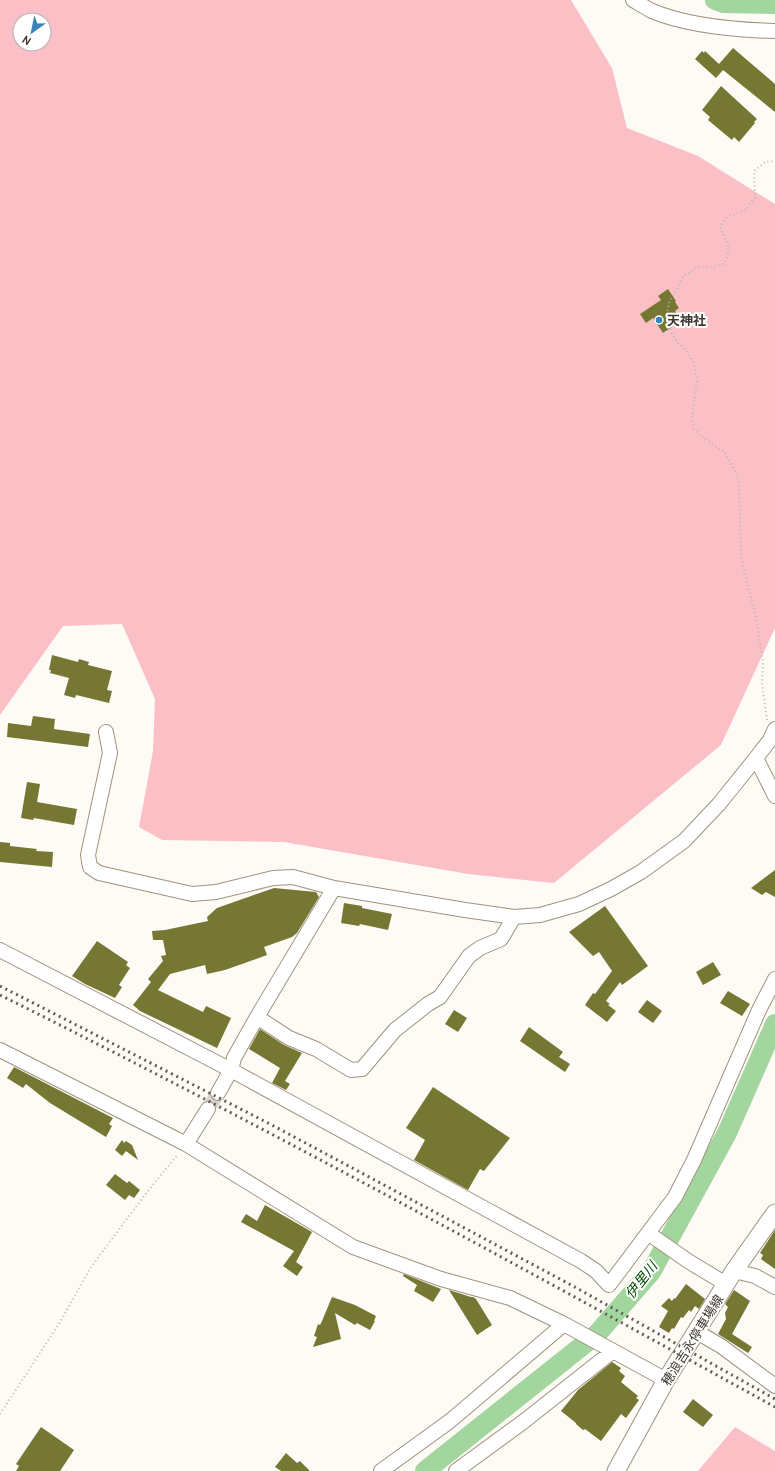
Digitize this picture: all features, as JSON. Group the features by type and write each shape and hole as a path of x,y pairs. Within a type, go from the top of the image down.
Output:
{"main road":[{"name":"穂浪吉永停車場線","path":"616,1471 666,1380 730,1278 775,1214"}],"street":[{"path":"633,0 652,10 677,18 745,30 775,31"},
{"path":"106,732 110,753 88,856 90,867 99,872 192,894 216,892 273,878 293,877 334,888 514,917 540,915 578,904 611,889 641,872 684,841 719,804 756,758 772,735"},
{"path":"756,758 775,796"},
{"path":"218,1093 231,1070 234,1058 257,1017 334,888"},
{"path":"257,1017 289,1038 316,1049 351,1070 362,1069 395,1030 428,1004 440,997 469,956 480,948 501,939 514,917"},
{"path":"0,950 231,1070 581,1261 596,1271 609,1285 675,1197 694,1160 758,1010 775,979"},
{"path":"0,1050 186,1144 353,1247 441,1279 510,1298 564,1324 666,1380"},
{"path":"186,1144 208,1109"},
{"path":"648,1233 688,1261 730,1278 755,1276 775,1288"},
{"path":"381,1471 450,1420 564,1324"},
{"path":"696,1332 721,1346 775,1386"},
{"path":"456,1471 523,1422 613,1351"}],"path":[{"path":"772,735 762,684 763,663 758,621 741,558 739,482 725,453 694,429 692,416 697,381 694,363 685,349 678,343 672,334 669,327 667,312 669,303 683,277 697,267 711,267 723,264 726,260 729,247 720,227 727,217 747,209 755,197 754,171 765,162 775,161"},
{"path":"0,1414 58,1324 91,1268 144,1196 186,1144"}],"shaded area":[{"path":"0,0 571,0 612,68 627,128 698,156 775,204 775,628 721,745 554,883 468,874 284,842 162,840 139,827 153,751 155,699 122,624 63,626 0,715"},
{"path":"735,1427 775,1451 775,1471 698,1471"}],"building":[{"path":"733,48 775,84 775,112 723,70 716,78 695,59 702,51 704,53 705,51 719,64"},
{"path":"721,86 757,119 739,142 734,137 732,140 708,120 710,117 702,110"},
{"path":"668,289 679,308 675,311 682,320 663,333 653,318 646,323 640,314 661,300 658,296"},
{"path":"52,655 78,662 79,659 89,662 88,665 112,671 107,690 112,691 109,703 76,695 75,698 64,695 69,678 50,673 51,670 49,670"},
{"path":"33,716 55,719 54,729 90,734 88,747 7,737 8,723 31,726"},
{"path":"27,782 40,784 37,802 77,809 74,825 34,818 33,820 21,818"},
{"path":"0,842 10,843 10,846 37,849 36,851 53,852 52,867 0,862"},
{"path":"775,870 775,897 766,892 762,895 751,888"},
{"path":"274,888 316,892 319,897 297,933 292,937 264,947 267,955 225,970 207,974 205,965 170,974 158,990 203,1012 206,1006 231,1018 217,1048 140,1011 133,1005 151,982 148,979 163,961 161,956 166,955 163,940 153,940 152,931 165,930 208,921 207,917 217,908"},
{"path":"344,903 392,914 388,930 360,924 359,926 341,923"},
{"path":"605,906 648,966 622,985 620,982 606,1001 610,1004 608,1005 616,1011 607,1022 585,1005 612,971 599,952 593,956 569,932"},
{"path":"97,941 128,962 126,965 130,968 119,985 122,987 115,998 85,984 72,976"},
{"path":"713,962 721,975 703,985 696,972"},
{"path":"728,991 750,1004 742,1016 720,1003"},
{"path":"647,1000 662,1011 653,1023 638,1012"},
{"path":"454,1010 467,1018 458,1032 445,1024"},
{"path":"529,1027 563,1052 559,1057 570,1064 565,1072 520,1041"},
{"path":"260,1029 284,1045 302,1053 285,1081 290,1084 286,1090 272,1083 280,1068 249,1049"},
{"path":"14,1067 113,1118 109,1124 112,1126 106,1137 50,1103 26,1084 23,1088 7,1078"},
{"path":"433,1087 510,1138 484,1171 480,1169 468,1190 414,1160 425,1140 406,1128"},
{"path":"122,1140 124,1143 126,1141 132,1145 138,1160 126,1151 122,1156 115,1150"},
{"path":"115,1174 127,1183 129,1181 140,1190 134,1198 129,1195 125,1200 106,1185"},
{"path":"265,1205 312,1232 296,1262 303,1267 297,1276 283,1266 294,1251 241,1222 246,1214 257,1221"},
{"path":"775,1230 775,1269 761,1259 763,1255 760,1253"},
{"path":"404,1274 441,1289 433,1302 414,1291 417,1285 403,1276"},
{"path":"686,1284 705,1299 699,1309 695,1306 691,1312 689,1310 683,1318 681,1317 674,1329 672,1328 669,1333 659,1327 668,1311 661,1306 669,1298 672,1301 674,1298 675,1299"},
{"path":"449,1290 476,1299 492,1325 477,1335"},
{"path":"734,1290 750,1301 732,1334 752,1347 748,1353 718,1334 726,1319 725,1313 728,1307 725,1304"},
{"path":"332,1297 355,1305 376,1316 375,1321 370,1330 357,1323 355,1325 335,1313 341,1339 313,1347 317,1337 314,1336 318,1324 320,1325"},
{"path":"612,1362 621,1368 619,1371 625,1376 621,1382 638,1396 636,1398 639,1400 626,1418 621,1414 601,1441 585,1429 583,1430 561,1411 578,1390"},
{"path":"693,1399 713,1415 703,1427 683,1412"},
{"path":"41,1427 74,1450 60,1471 16,1471 19,1466 16,1464"},
{"path":"286,1453 297,1463 300,1461 310,1471 281,1471 275,1467"}],"waterway":[{"path":"715,0 723,3 775,4"},
{"name":"伊里川","path":"425,1471 597,1334 651,1272 727,1133 775,1024"}],"tunnel":[{"path":"208,1109 218,1093"}],"railway":[{"path":"0,986 270,1124 573,1286 775,1399"},
{"path":"0,995 293,1145 775,1407"}],"place":[{"name":"天神社","path":"659,320"}]}
